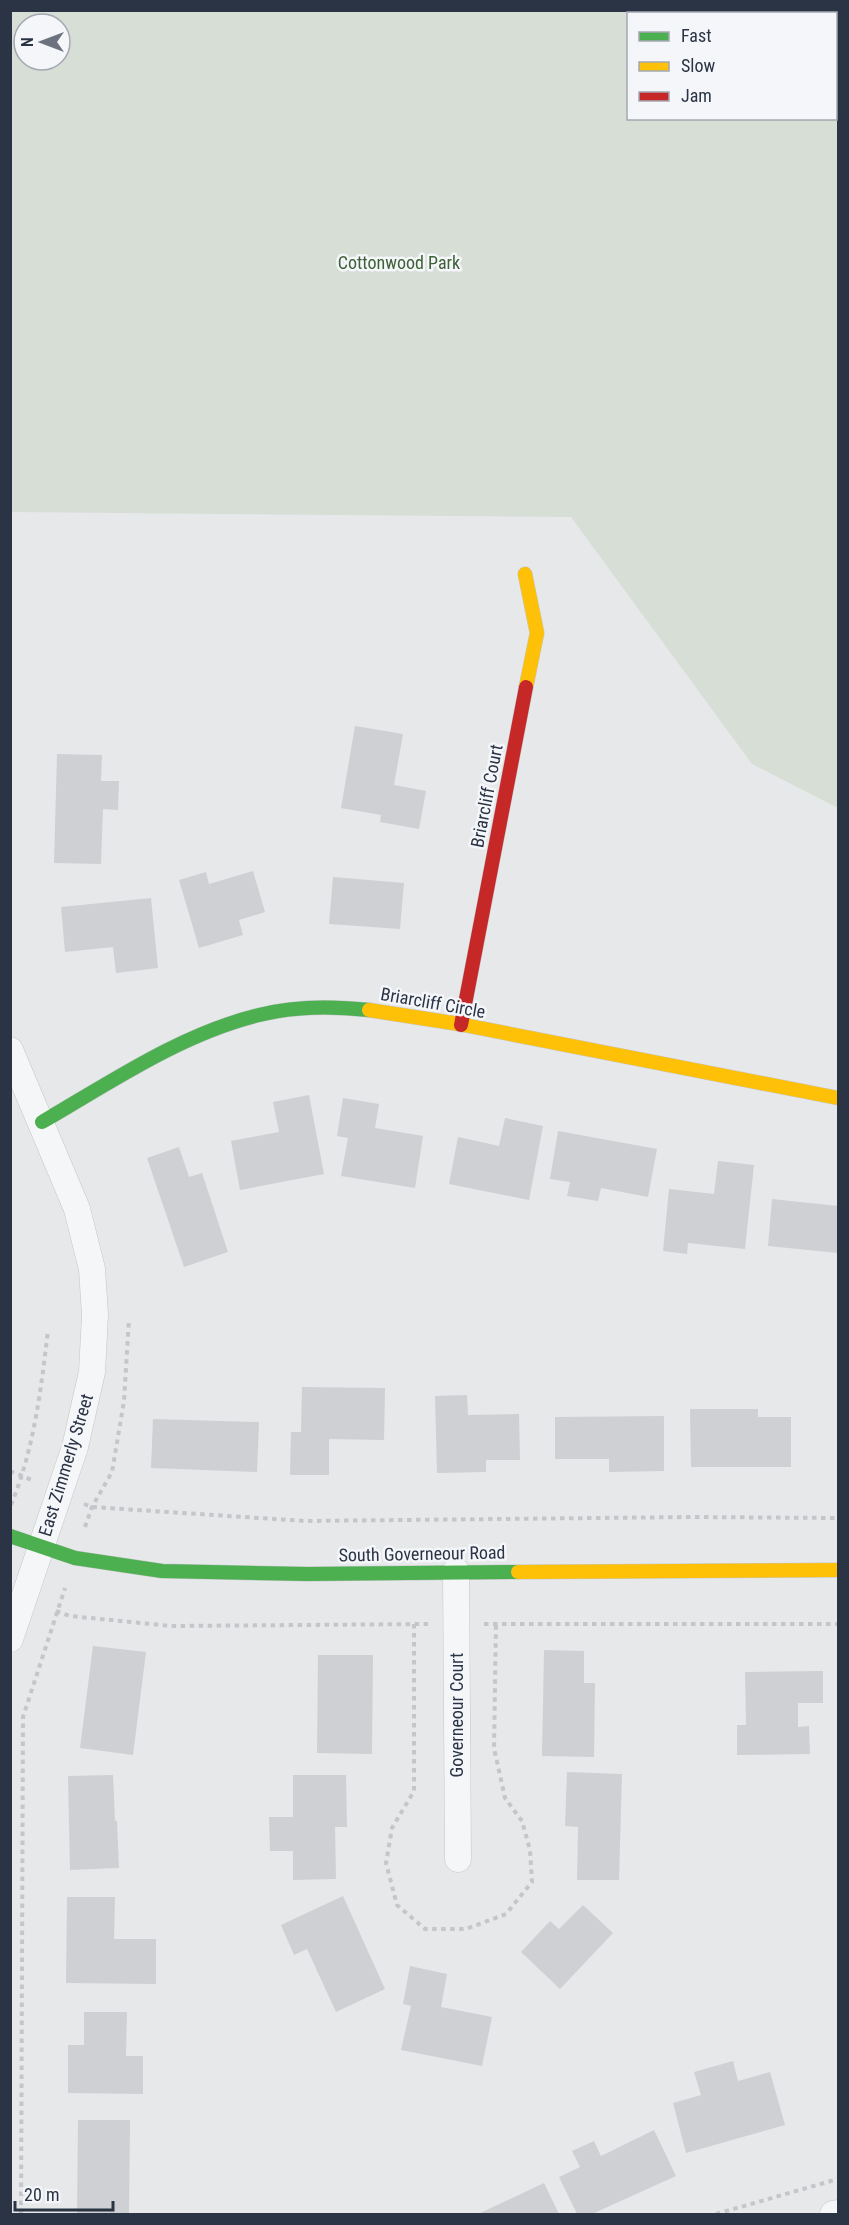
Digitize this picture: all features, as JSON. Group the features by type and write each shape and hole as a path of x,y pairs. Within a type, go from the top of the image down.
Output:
{"street":[{"name":"Briarcliff Court","path":"461,1025 537,633 525,574"},
{"name":"Briarcliff Circle","path":"42,1122 152,1060 216,1029 262,1014 315,1007 362,1009 461,1025 699,1069 838,1098"},
{"name":"East Zimmerly Street","path":"10,1050 77,1209 92,1269 94,1315 92,1372 75,1447 10,1639"},
{"name":"South Governeour Road","path":"10,1536 75,1558 162,1571 209,1573 838,1570"},
{"name":"Governeour Court","path":"456,1571 458,1859"},
{"path":"833,2214 838,2213"}],"path":[{"path":"21,2214 23,1717 92,1507 112,1472 124,1401 129,1319"},
{"path":"10,1506 23,1477 39,1407 48,1330"},
{"path":"10,1471 92,1507 305,1521 692,1517 838,1518"},
{"path":"23,1599 70,1616 171,1626 838,1624"},
{"path":"716,2214 838,2179"}],"green space":[{"name":"Cottonwood Park","path":"11,10 838,11 838,808 752,764 571,517 11,512"}],"building":[{"path":"355,726 403,734 394,785 426,791 419,829 380,822 381,815 341,808"},
{"path":"57,754 102,755 101,781 119,781 118,810 103,809 101,864 54,863"},
{"path":"253,871 265,912 239,920 243,935 199,948 179,880 206,872 209,884"},
{"path":"333,877 404,883 400,929 329,924"},
{"path":"151,898 158,968 116,973 113,947 65,952 61,907"},
{"path":"309,1095 324,1174 240,1190 231,1141 279,1132 273,1102"},
{"path":"343,1098 379,1104 375,1128 423,1136 415,1188 341,1176 348,1138 337,1136"},
{"path":"505,1118 543,1126 529,1200 449,1184 458,1137 499,1146"},
{"path":"558,1131 657,1149 648,1197 601,1188 598,1201 567,1196 570,1182 550,1179"},
{"path":"179,1147 189,1177 202,1173 228,1252 184,1267 147,1158"},
{"path":"718,1161 754,1165 745,1249 688,1243 687,1254 663,1251 669,1189 714,1194"},
{"path":"772,1199 838,1206 838,1253 768,1246"},
{"path":"302,1387 385,1388 384,1440 329,1439 329,1475 290,1475 291,1432 301,1432"},
{"path":"467,1395 468,1415 519,1414 520,1460 486,1460 486,1472 437,1473 435,1396"},
{"path":"690,1409 758,1409 758,1417 791,1417 791,1467 691,1467"},
{"path":"664,1416 664,1471 609,1472 609,1459 555,1459 555,1417"},
{"path":"153,1419 259,1422 257,1472 151,1468"},
{"path":"93,1646 146,1652 133,1755 80,1748"},
{"path":"544,1650 584,1651 584,1683 595,1683 594,1757 542,1756"},
{"path":"318,1655 373,1655 372,1754 317,1753"},
{"path":"823,1671 823,1703 798,1703 798,1727 809,1726 810,1754 737,1755 737,1725 746,1725 745,1672"},
{"path":"567,1772 622,1774 619,1880 577,1880 578,1827 565,1826"},
{"path":"113,1775 119,1868 70,1870 68,1776"},
{"path":"293,1775 346,1775 347,1827 335,1827 336,1879 293,1880 293,1851 270,1851 269,1817 293,1817"},
{"path":"343,1896 385,1989 336,2012 307,1949 294,1955 281,1925"},
{"path":"67,1897 115,1897 114,1939 156,1939 156,1984 66,1983"},
{"path":"583,1905 613,1933 560,1989 521,1952 550,1921 559,1929"},
{"path":"410,1966 447,1974 441,2007 492,2017 482,2066 401,2050 411,2006 403,2004"},
{"path":"84,2012 127,2012 126,2056 143,2056 143,2094 68,2093 68,2045 84,2045"},
{"path":"733,2061 738,2081 770,2072 785,2125 686,2153 673,2103 701,2095 694,2072"},
{"path":"78,2120 130,2120 129,2214 77,2214"},
{"path":"654,2130 676,2176 592,2214 577,2214 559,2177 580,2167 572,2151 594,2141 601,2156"},
{"path":"544,2183 559,2214 478,2214"}],"traffic: fast":[{"path":"42,1122 147,1061 230,1023 272,1012 300,1008 328,1007 369,1010"},
{"path":"10,1536 75,1558 162,1571 307,1574 518,1572"}],"traffic: slow":[{"path":"525,574 537,633 526,687"},
{"path":"369,1010 459,1024 838,1098"},
{"path":"518,1572 838,1570"}],"traffic: jam":[{"path":"461,1025 526,687"}]}
